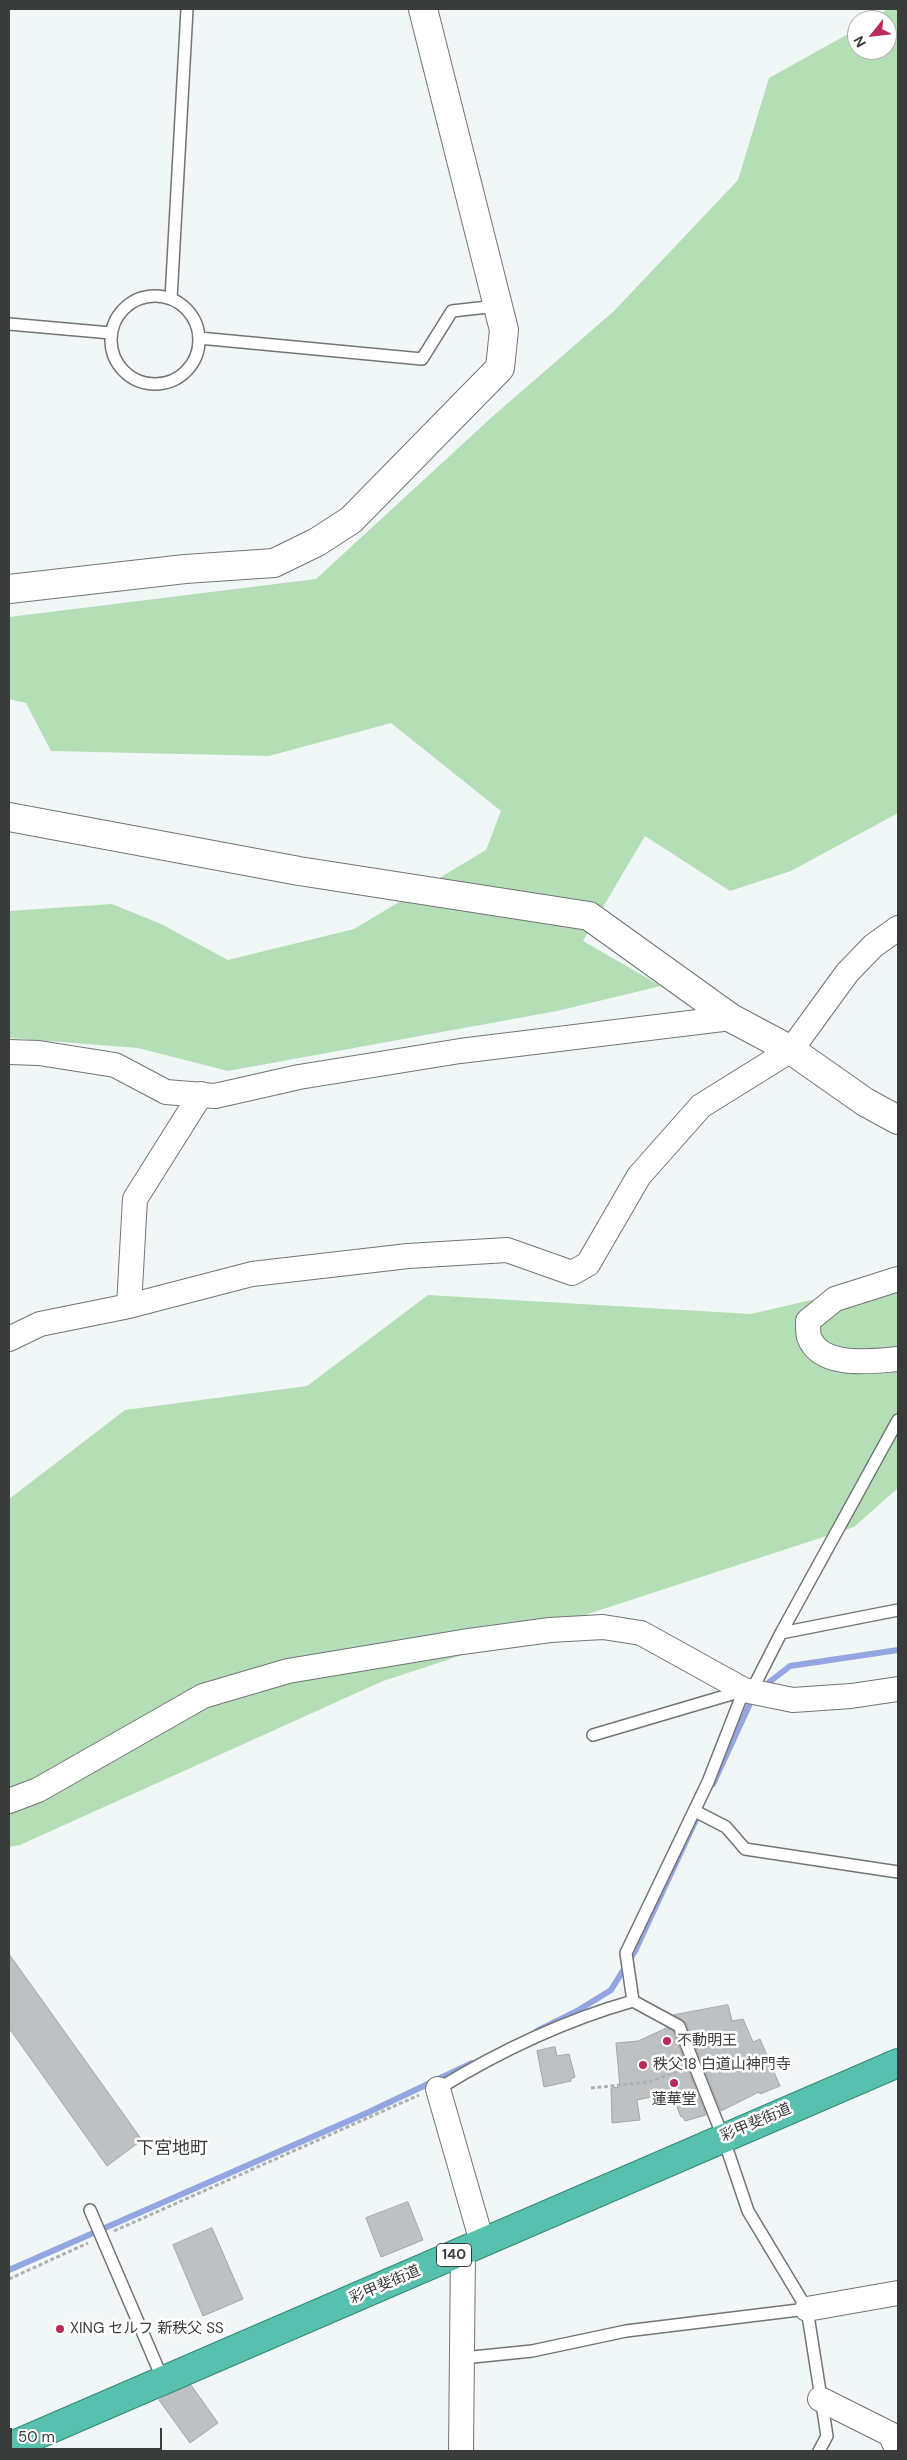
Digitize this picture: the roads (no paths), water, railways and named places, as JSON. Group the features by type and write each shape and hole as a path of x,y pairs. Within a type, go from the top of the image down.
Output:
{"highway":[{"name":"彩甲斐街道","path":"9,2447 898,2063"}],"street":[{"path":"9,589 185,569 274,563 318,542 351,520 500,368 504,330 423,9"},
{"path":"9,817 299,871 588,916 731,1018 791,1050 865,1102 898,1120"},
{"path":"9,1339 40,1324 129,1306 252,1274 408,1256 507,1250 572,1273 588,1264 639,1176 700,1106 791,1050 846,973 873,946 898,928"},
{"path":"9,1052 39,1053 115,1064 166,1092 215,1096 298,1078 460,1051 731,1018"},
{"path":"129,1306 135,1199 201,1094"},
{"path":"898,1279 835,1300 808,1321 809,1336 819,1351 849,1363 898,1360"},
{"path":"9,1801 38,1790 203,1696 288,1671 462,1642 550,1630 603,1627 641,1632 748,1691 793,1700 851,1696 898,1689"},
{"path":"438,2089 472,2247 463,2358 461,2451"},
{"path":"807,2309 898,2292"},
{"path":"820,2399 890,2434 898,2451"}],"lane":[{"path":"171,299 187,9"},
{"path":"153,296 171,299 190,314 199,338 197,353 191,366 180,377 167,383 153,385 138,381 126,374 116,362 112,348 111,333 121,312 136,301 153,296"},
{"path":"199,338 422,358 452,311 497,306"},
{"path":"9,324 111,333"},
{"path":"634,2001 626,1953 695,1810 748,1691 898,1420"},
{"path":"781,1633 898,1610"},
{"path":"593,1735 748,1691"},
{"path":"695,1810 726,1827 745,1849 898,1872"},
{"path":"438,2089 513,2049 598,2011 634,2001 679,2026 723,2137 748,2211 807,2309 826,2436 819,2451"},
{"path":"90,2210 162,2380"},
{"path":"463,2358 532,2351 626,2331 807,2309"}],"waterway":[{"path":"763,1687 790,1666 898,1650"},
{"path":"713,1784 753,1697"},
{"path":"537,2031 577,2011 611,1990 635,1951 700,1811"},
{"path":"9,2270 369,2112 472,2063"}],"place":[{"name":"不動明王","path":"667,2041"},
{"name":"秩父18 白道山神門寺","path":"643,2065"},
{"name":"蓮華堂","path":"674,2083"},
{"name":"XING セルフ 新秩父 SS","path":"60,2329"}],"district":[{"name":"下宮地町","path":"172,2149"}]}
